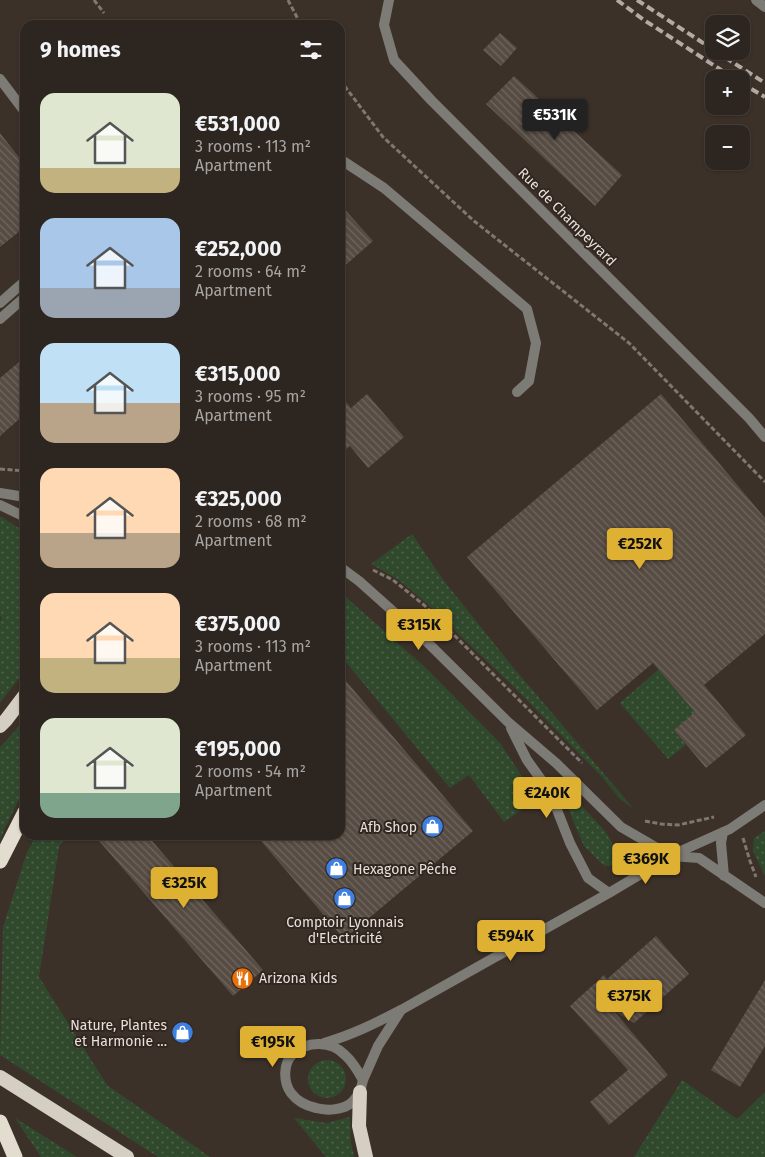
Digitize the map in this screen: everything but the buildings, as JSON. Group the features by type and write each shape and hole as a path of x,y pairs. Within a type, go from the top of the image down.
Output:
{"highway":[{"path":"0,726 20,702"},
{"path":"0,861 20,822"},
{"path":"0,1077 127,1157"},
{"path":"361,1086 359,1126 366,1157"},
{"path":"0,1122 15,1157"}],"street":[{"name":"Rue de Champeyrard","path":"389,0 384,25 394,60 431,100 749,418 765,437"},
{"path":"756,0 765,7"},
{"path":"0,79 20,105"},
{"path":"345,162 384,188 526,308 536,343 529,381 517,392"},
{"path":"0,303 20,285"},
{"path":"0,319 20,301"},
{"path":"0,493 20,496"},
{"path":"0,505 20,515"},
{"path":"345,571 425,640 508,722 556,764 620,827 671,856 699,858 765,903"},
{"path":"508,722 527,760 550,792 570,843 588,878 609,893"},
{"path":"401,1010 378,1046 361,1086 349,1104 336,1109 322,1110 308,1106 290,1092 285,1072 287,1062 298,1050 309,1045 322,1044 342,1038 401,1010 671,856 730,829 765,805"},
{"path":"723,832 721,843 724,876"},
{"path":"322,1044 334,1047 345,1054 354,1065 361,1086"}],"path":[{"path":"94,0 104,13"},
{"path":"288,0 298,20"},
{"path":"345,87 383,137 474,221 629,344 765,482"},
{"path":"0,469 20,471"},
{"path":"372,570 393,580 424,605 585,766"},
{"path":"638,819 661,824 678,825 714,817"},
{"path":"743,838 756,877 760,882"}],"green space":[{"path":"0,516 20,529 20,677 0,703 0,621 2,619 0,615"},
{"path":"412,534 444,581 512,666 634,809 620,799 602,777 516,689 426,603 399,580 371,564"},
{"path":"345,596 427,669 500,743 537,799 504,822 469,775 450,788 345,661"},
{"path":"659,669 695,712 674,730 686,745 668,759 620,703"},
{"path":"20,725 20,797 0,840 0,747"},
{"path":"554,776 605,831 612,843 616,859 613,866 605,866 584,846"},
{"path":"765,831 765,876 753,851 754,838"},
{"path":"34,840 64,840 59,847 39,977 107,1085 210,1157 158,1157 0,1055 3,927 27,852"},
{"path":"327,1060 334,1061 340,1066 345,1072 345,1086 340,1092 334,1097 327,1098 320,1097 314,1092 309,1086 308,1079 309,1072 314,1066 320,1061"},
{"path":"682,1080 737,1119 765,1092 765,1157 634,1157"},
{"path":"350,1117 351,1143 354,1157 326,1157 294,1118 327,1123"},
{"path":"15,1118 77,1157 41,1157"}],"railway":[{"path":"617,0 644,20 721,70"},
{"path":"637,0 705,44"},
{"path":"729,60 765,83"},
{"path":"750,88 765,97"}],"place":[{"name":"Afb Shop","path":"433,827"},
{"name":"Hexagone Pêche","path":"337,869"},
{"name":"Comptoir Lyonnais d'Electricité","path":"345,899"},
{"name":"Arizona Kids","path":"243,978"},
{"name":"Nature, Plantes et Harmonie ...","path":"183,1033"}]}
